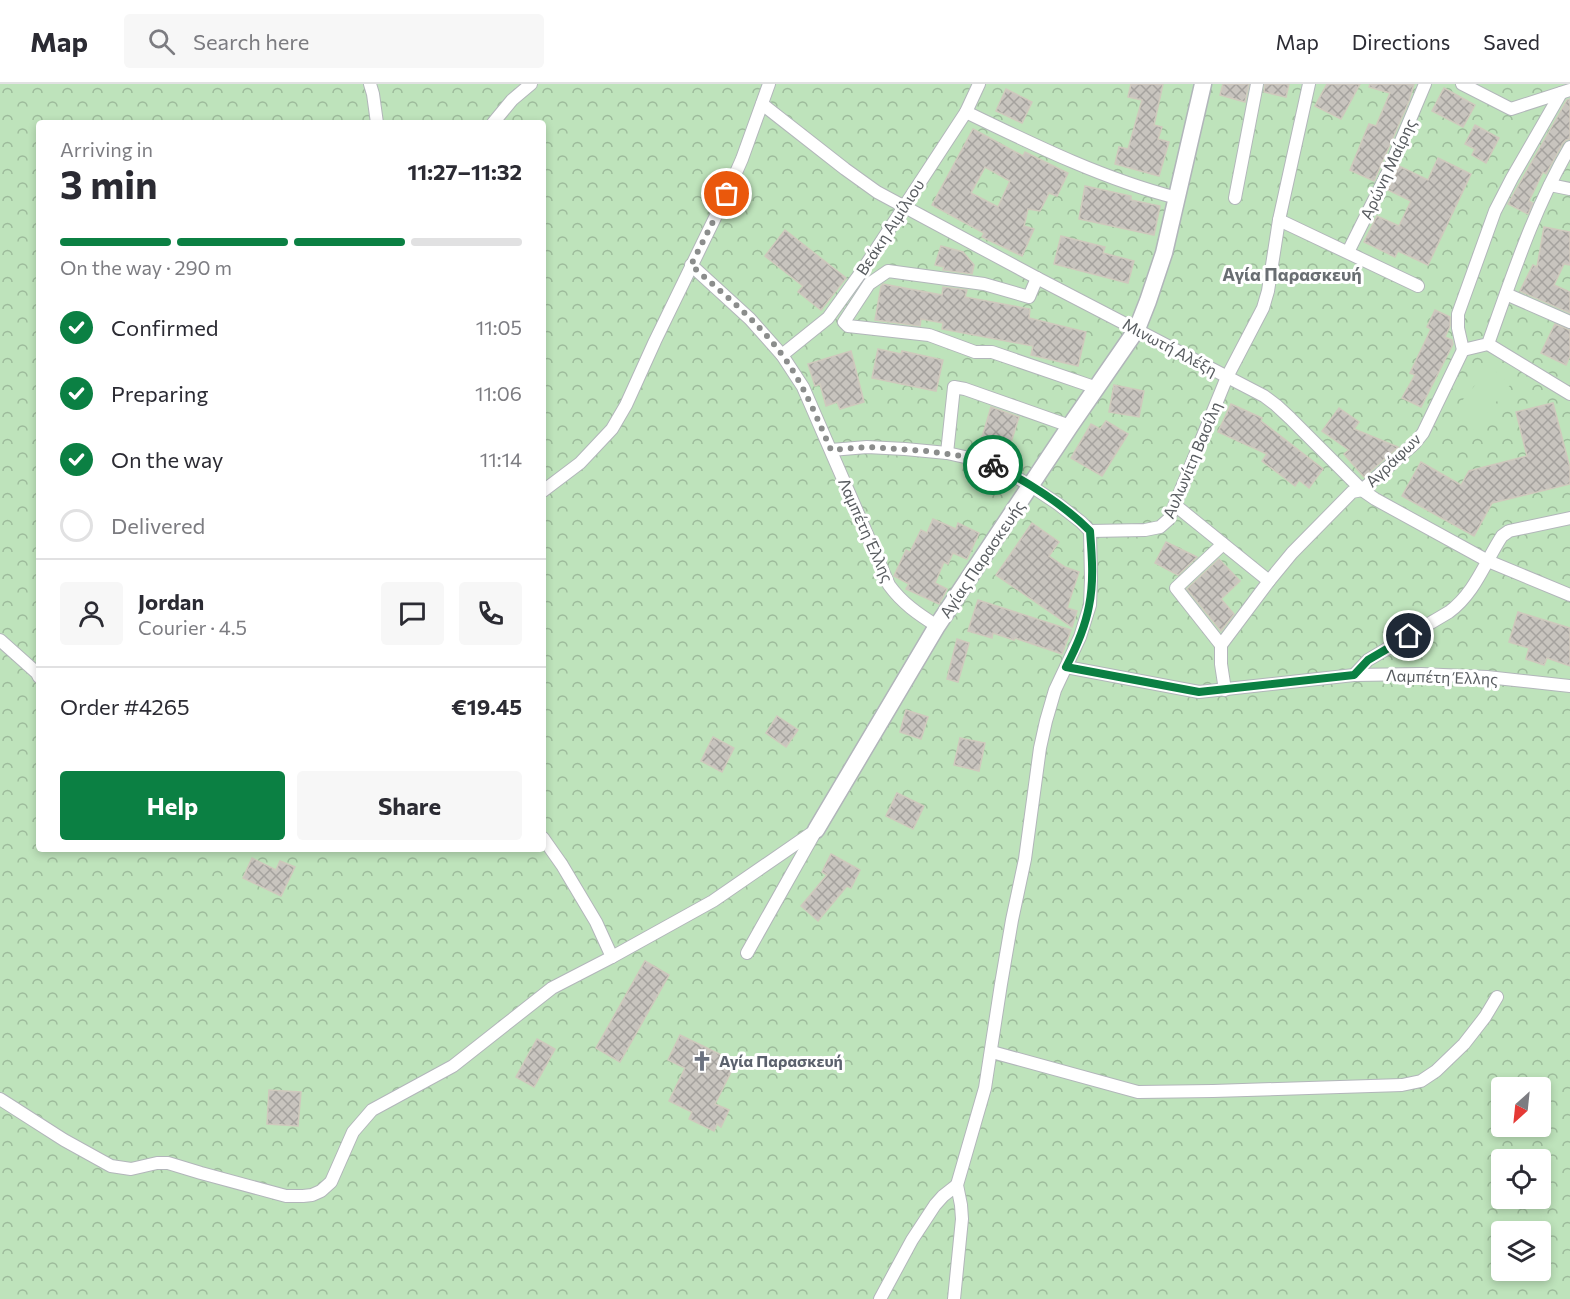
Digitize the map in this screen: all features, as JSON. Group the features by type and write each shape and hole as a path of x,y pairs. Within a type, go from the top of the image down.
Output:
{"street":[{"path":"370,84 377,120"},
{"path":"495,120 512,100 531,84"},
{"path":"546,489 580,463 612,429 626,405 691,265 727,194 769,84"},
{"name":"Βεάκη Αιμίλιου","path":"782,355 828,318 862,271 966,112 979,84"},
{"name":"Αγίας Παρασκευής","path":"747,952 816,830 937,626 1137,329 1164,253 1203,84"},
{"path":"1235,198 1257,84"},
{"name":"Αυλωνίτη Βασίλη","path":"1090,531 1145,530 1160,527 1169,519 1227,377 1263,308 1268,291 1279,220 1309,84"},
{"name":"Αρώνη Μαίρης","path":"1348,252 1388,172 1425,84"},
{"path":"1462,84 1510,109 1565,92"},
{"path":"1565,92 1512,178 1495,211 1458,314 1458,328 1463,350 1488,344 1570,394"},
{"name":"Μινωτή Αλέξη","path":"762,104 878,192 1264,396 1276,405 1362,490 1394,510 1488,561 1570,595"},
{"path":"966,112 1082,166 1177,198"},
{"path":"1488,344 1535,216 1570,147"},
{"path":"1550,185 1570,189"},
{"path":"1279,220 1418,286"},
{"name":"Λαμπέτη Έλλης","path":"691,265 750,319 782,355 803,387 889,585 899,599 937,626"},
{"path":"1037,278 1029,297 984,284 888,271 869,284 844,322 848,326 928,335 975,352 992,352 1097,388"},
{"path":"1506,294 1570,322"},
{"name":"Αγράφων","path":"1221,645 1292,554 1352,492 1362,490 1415,443 1423,433 1463,350"},
{"path":"946,453 954,387 1070,426"},
{"path":"831,450 867,447 946,453 987,462 1031,486 1066,510 1090,531 1090,605 1080,637 1055,690 1040,748 1025,859 1002,974 992,1052 980,1111 957,1185 962,1219 954,1299"},
{"path":"1175,505 1269,581"},
{"path":"1354,675 1368,660 1458,605 1469,593 1502,536 1509,531 1570,518"},
{"path":"1224,544 1176,588 1221,645 1225,690"},
{"path":"0,640 36,672"},
{"name":"Λαμπέτη Έλλης","path":"1066,667 1199,692 1354,675 1421,674 1487,677 1570,687"},
{"path":"0,1099 64,1140 111,1166 131,1169 168,1163 286,1196 312,1195 331,1182 353,1132 372,1110 453,1066 552,988 713,901 816,830"},
{"path":"546,842 596,922 612,957"},
{"path":"992,1052 1138,1092 1402,1085 1421,1081 1436,1071 1464,1044 1497,997"},
{"path":"880,1299 912,1240 935,1205 957,1185"}],"green space":[{"path":"0,84 1570,84 1570,1299 0,1299"},
{"path":"1490,367 1511,384 1473,430 1452,413"}],"building":[{"path":"1131,84 1163,84 1154,125 1162,127 1158,139 1169,142 1159,176 1115,164 1119,147 1128,149 1142,100 1128,97"},
{"path":"1223,84 1249,84 1245,102 1220,95"},
{"path":"1265,84 1289,84 1286,97 1264,92"},
{"path":"1327,84 1360,84 1341,119 1315,106"},
{"path":"1370,84 1414,84 1409,101 1374,181 1350,170 1369,124 1376,126 1390,93 1369,87"},
{"path":"1444,88 1475,105 1463,127 1432,111"},
{"path":"1006,89 1032,102 1022,123 996,111"},
{"path":"1570,99 1570,139 1563,143 1546,174 1543,172 1529,201 1533,203 1528,214 1508,204 1567,100"},
{"path":"1475,125 1499,138 1486,163 1472,155 1475,149 1465,144"},
{"path":"973,129 1023,156 1025,152 1068,173 1057,196 1049,193 1040,211 1028,209 1024,226 1034,229 1022,256 982,237 984,233 932,205","holes":["985,167 1010,181 998,207 971,193"]},
{"path":"1438,158 1471,174 1428,265 1398,251 1395,257 1364,242 1377,216 1399,226 1411,201 1388,190 1399,166 1428,180"},
{"path":"1085,186 1131,196 1131,200 1160,206 1154,235 1079,219"},
{"path":"1544,227 1570,232 1570,265 1564,264 1554,285 1570,292 1570,313 1520,291 1533,265 1537,267"},
{"path":"785,230 846,278 821,310 798,292 803,286 765,256"},
{"path":"1061,236 1105,247 1103,253 1134,261 1128,283 1054,264"},
{"path":"941,246 963,252 974,265 972,274 943,270 944,267 935,265"},
{"path":"883,284 942,295 943,287 967,290 965,297 1030,309 1029,318 1086,332 1078,366 1031,355 1033,346 942,329 943,323 921,319 920,326 875,320"},
{"path":"1435,310 1450,317 1450,326 1445,337 1452,340 1453,344 1421,407 1402,398 1415,375 1410,373 1431,329 1427,327"},
{"path":"1555,324 1570,330 1570,356 1566,365 1541,353"},
{"path":"878,349 901,354 902,351 943,360 936,391 872,378"},
{"path":"851,351 864,402 840,409 837,402 826,406 820,384 815,386 808,364"},
{"path":"1114,385 1144,391 1139,417 1109,412"},
{"path":"1553,403 1570,468 1570,484 1492,503 1474,536 1402,496 1421,462 1461,485 1469,471 1527,456 1516,412"},
{"path":"1231,404 1262,418 1261,421 1323,469 1309,488 1299,480 1295,486 1262,461 1267,454 1218,432"},
{"path":"991,407 1019,417 1008,452 980,444"},
{"path":"1339,408 1359,422 1354,429 1398,447 1364,477 1344,454 1349,450 1322,431"},
{"path":"1106,421 1128,434 1102,476 1071,458 1091,424 1100,429"},
{"path":"933,519 956,529 958,523 979,533 967,559 953,553 948,564 944,562 935,583 947,589 939,604 906,589 909,584 894,576 906,550 910,552 921,530 927,533"},
{"path":"1032,523 1059,542 1049,556 1065,567 1079,572 1067,608 1077,611 1072,627 996,575"},
{"path":"1166,542 1197,557 1178,575 1155,563"},
{"path":"1219,559 1240,581 1221,599 1234,614 1221,631 1187,589"},
{"path":"978,600 1071,630 1062,654 1015,638 1014,640 993,633 992,638 968,631"},
{"path":"1518,612 1570,628 1570,666 1547,658 1544,665 1526,659 1529,648 1509,642"},
{"path":"957,639 969,643 958,682 947,679"},
{"path":"906,710 928,717 921,739 900,732"},
{"path":"777,716 798,730 786,747 766,733"},
{"path":"713,737 734,748 722,772 701,761"},
{"path":"960,738 985,743 979,771 954,765"},
{"path":"897,793 924,806 913,829 886,816"},
{"path":"831,854 860,870 851,888 847,886 818,921 801,906 827,875 822,872"},
{"path":"252,858 276,870 280,861 295,867 281,896 243,878"},
{"path":"645,961 669,975 620,1062 596,1048"},
{"path":"680,1035 736,1062 715,1104 729,1110 721,1127 717,1124 714,1131 689,1119 692,1112 669,1101 685,1068 668,1060"},
{"path":"537,1039 555,1049 534,1087 516,1077"},
{"path":"269,1090 301,1092 298,1126 267,1124"}],"way so far":[{"path":"727,194 691,265 750,319 782,355 803,387 831,450 867,447 926,451 968,457 993,465"}],"place":[{"name":"Αγία Παρασκευή","path":"702,1061"}],"district":[{"name":"Αγία Παρασκευή","path":"1292,275"}],"route":[{"path":"993,465 1058,504 1090,531 1092,549 1090,605 1080,637 1066,667 1199,692 1225,690 1354,675 1368,660 1409,636"}]}
